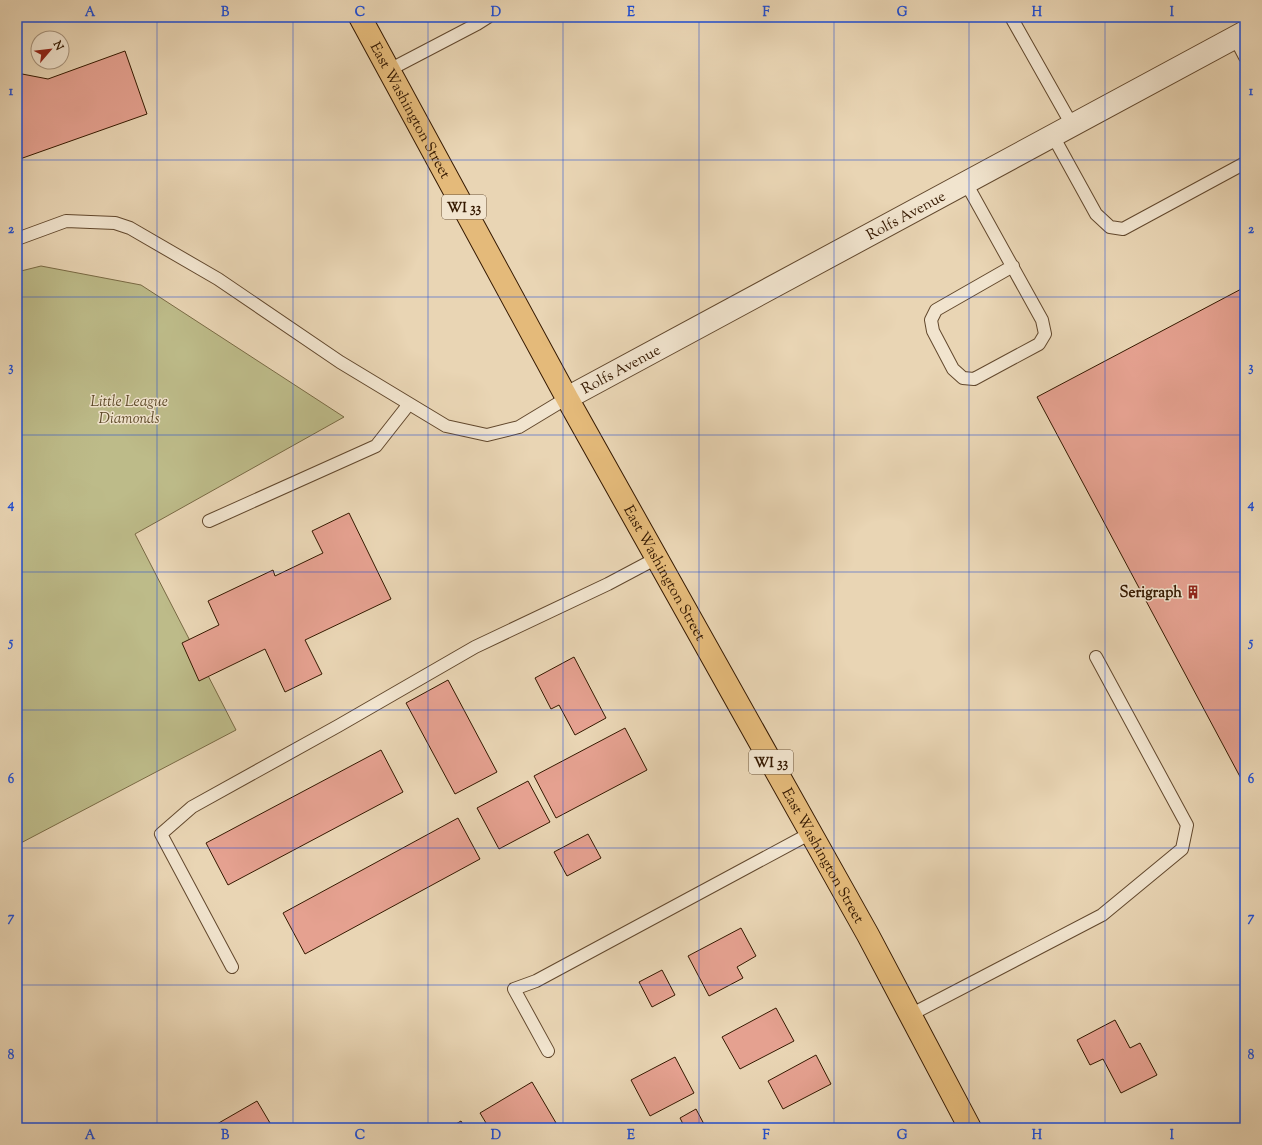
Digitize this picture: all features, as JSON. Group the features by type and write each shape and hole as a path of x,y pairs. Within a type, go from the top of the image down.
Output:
{"main road":[{"name":"East Washington Street","path":"360,17 567,398 811,834 970,1128"}],"street":[{"name":"Rolfs Avenue","path":"567,398 1240,35"}],"lane":[{"path":"389,70 488,17"},
{"path":"1011,17 1072,126"},
{"path":"1240,35 1245,57"},
{"path":"1053,136 1096,214 1110,227 1123,229 1245,163"},
{"path":"966,182 1013,266 1042,320 1045,334 1039,344 974,379 963,378 954,369 933,330 931,320 936,310 1013,266"},
{"path":"17,239 66,221 115,223 130,228 218,279 340,362 446,426 487,434 519,427 567,398"},
{"path":"209,521 376,446 408,404"},
{"path":"232,967 161,834 192,807 338,726 474,647 608,584 657,558"},
{"path":"910,1015 1102,915 1182,849 1188,825 1096,657"},
{"path":"548,1051 514,989 536,981 811,834"}],"green space":[{"name":"Little League Diamonds","path":"41,266 141,285 344,417 135,534 236,730 17,845 17,272"}],"building":[{"path":"125,51 147,114 17,160 17,73 48,79"},
{"name":"Serigraph","path":"1245,287 1245,786 1037,397"},
{"path":"349,513 391,599 305,640 322,674 285,692 265,649 199,681 182,643 219,625 208,601 273,570 275,576 323,553 312,531"},
{"path":"574,657 606,718 575,735 559,705 551,709 535,678"},
{"path":"448,680 497,772 455,794 406,703"},
{"path":"625,728 647,770 556,818 534,776"},
{"path":"381,750 403,792 228,885 206,843"},
{"path":"528,781 550,822 499,849 477,808"},
{"path":"458,818 480,859 305,954 283,913"},
{"path":"588,834 601,858 567,876 554,852"},
{"path":"741,928 756,956 737,967 743,978 709,996 688,956"},
{"path":"662,970 675,995 652,1007 639,982"},
{"path":"776,1008 794,1041 740,1069 722,1037"},
{"path":"1115,1020 1130,1048 1140,1043 1157,1075 1121,1093 1103,1059 1090,1065 1077,1040"},
{"path":"816,1055 831,1084 783,1109 768,1081"},
{"path":"675,1057 694,1093 650,1116 631,1080"},
{"path":"532,1082 559,1128 489,1128 480,1113"},
{"path":"257,1101 273,1128 210,1128"},
{"path":"696,1109 705,1126 702,1128 685,1128 680,1118"},
{"path":"461,1121 465,1128 449,1128"}],"place":[{"name":"Serigraph","path":"1193,592"}]}
